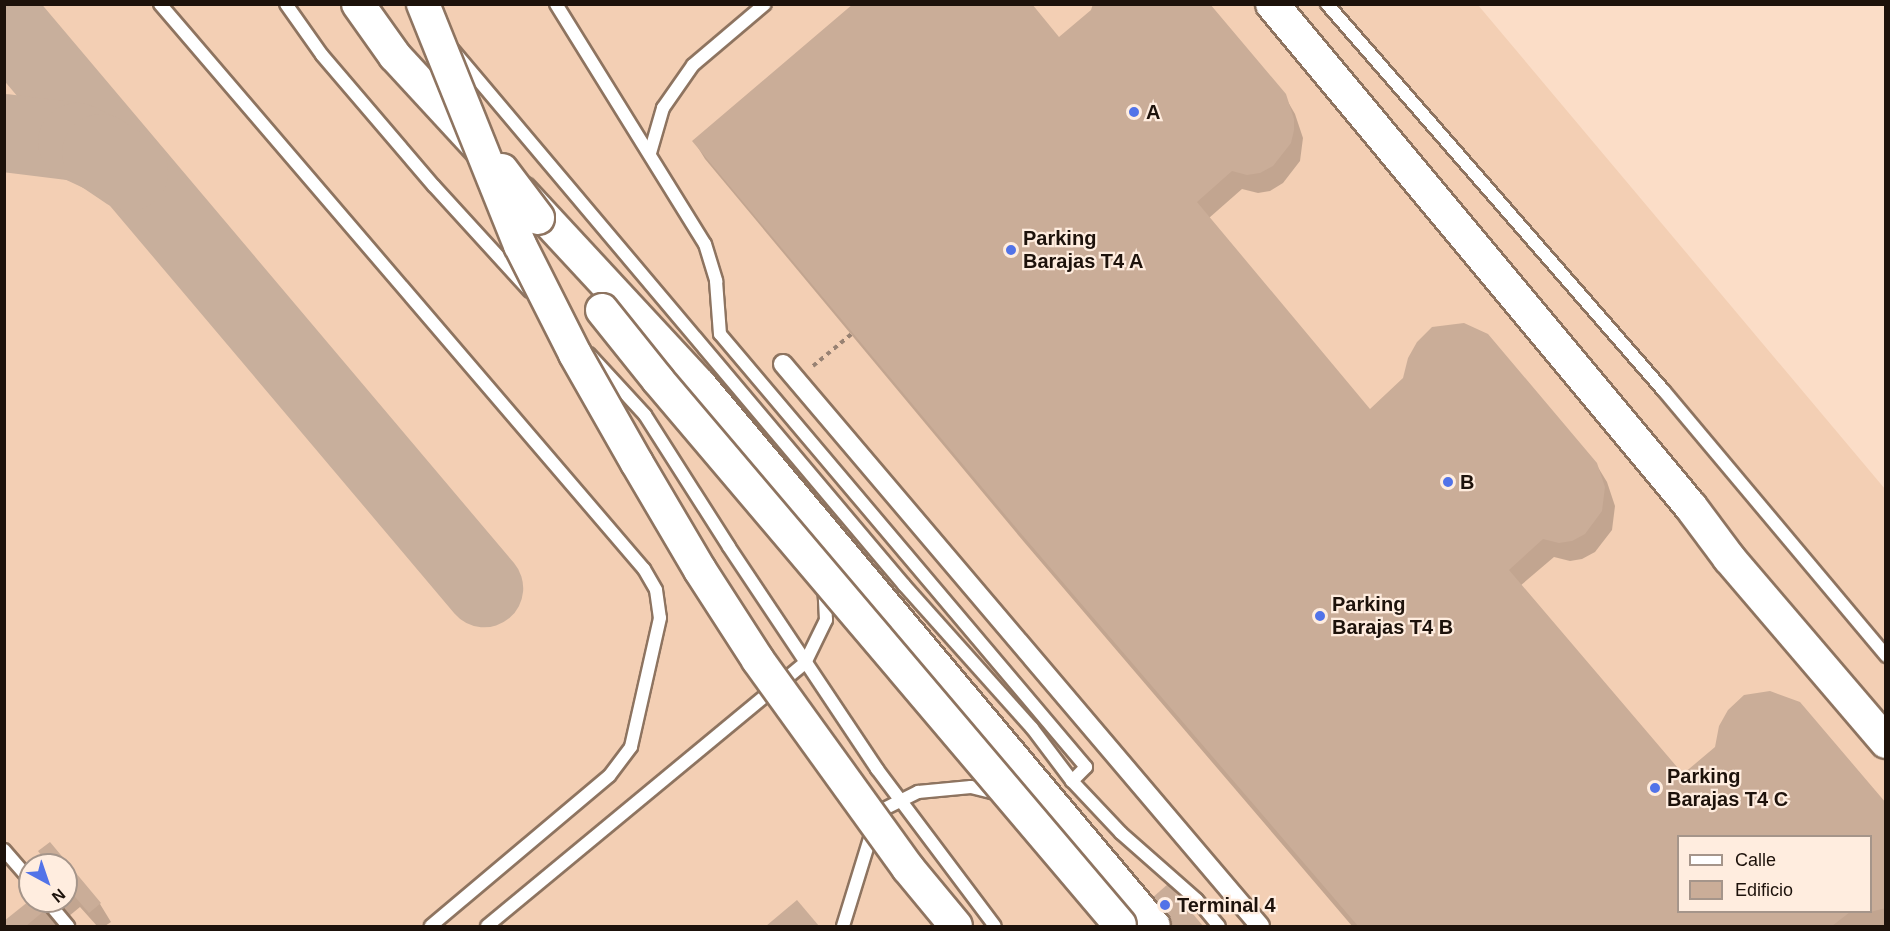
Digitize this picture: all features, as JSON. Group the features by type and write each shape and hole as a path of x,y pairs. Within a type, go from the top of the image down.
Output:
{"street":[{"path":"358,4 395,56 700,385 1154,927"},
{"path":"423,4 520,245 575,354 700,570 820,749 908,868 956,927"},
{"path":"1272,4 1683,498 1729,558 1886,742"},
{"path":"477,136 602,310 658,380 1120,924"},
{"path":"783,364 1260,927"}],"lane":[{"path":"160,4 644,568 656,590 660,618 631,747 609,776 431,927"},
{"path":"286,4 322,55 434,186 645,415 805,663 900,800 995,927"},
{"path":"415,4 904,585 1032,728 1072,781 1121,833 1197,900 1219,927"},
{"path":"556,4 705,244 716,281 720,334 1086,767 1072,781"},
{"path":"650,153 663,108 693,65 765,4"},
{"path":"1327,4 1664,392 1886,656"},
{"path":"488,927 805,663 826,620 822,553 809,513"},
{"path":"843,927 878,812 918,792 971,787 1056,808"},
{"path":"4,850 18,866"},
{"path":"57,913 68,927"}],"path":[{"path":"833,349 854,332"}],"shaded area":[{"path":"5,5 1478,5 1885,489 1885,926 5,926"}],"building":[{"path":"853,4 1032,4 1059,37 1091,10 1093,4 1210,4 1286,94 1294,119 1294,130 1291,143 1273,166 1260,173 1247,175 1232,171 1197,202 1370,409 1403,378 1408,358 1417,342 1432,327 1464,323 1488,334 1597,463 1605,487 1602,511 1585,534 1572,541 1559,543 1543,539 1509,570 1683,774 1715,747 1719,726 1728,710 1744,695 1770,691 1800,702 1886,803 1886,908 1872,912 1872,835 1677,835 1677,913 1849,913 1832,926 1358,926 1012,523 692,141"},
{"path":"50,842 59,853 39,853 38,851"},
{"path":"78,875 101,903 89,913 78,900"},
{"name":"Terminal 4","path":"1168,884 1203,926 1120,926"},
{"path":"797,900 819,926 766,926"},
{"path":"18,910 18,913 42,913 26,926 4,926 4,921"}],"taxiway":[{"path":"4,20 484,588"},
{"path":"4,133 77,142 101,153 129,172"}],"place":[{"name":"A","path":"1134,112"},
{"name":"Parking Barajas T4 A","path":"1011,250"},
{"name":"B","path":"1448,482"},
{"name":"Parking Barajas T4 B","path":"1320,616"},
{"name":"Parking Barajas T4 C","path":"1655,788"},
{"name":"Terminal 4","path":"1165,905"}]}
